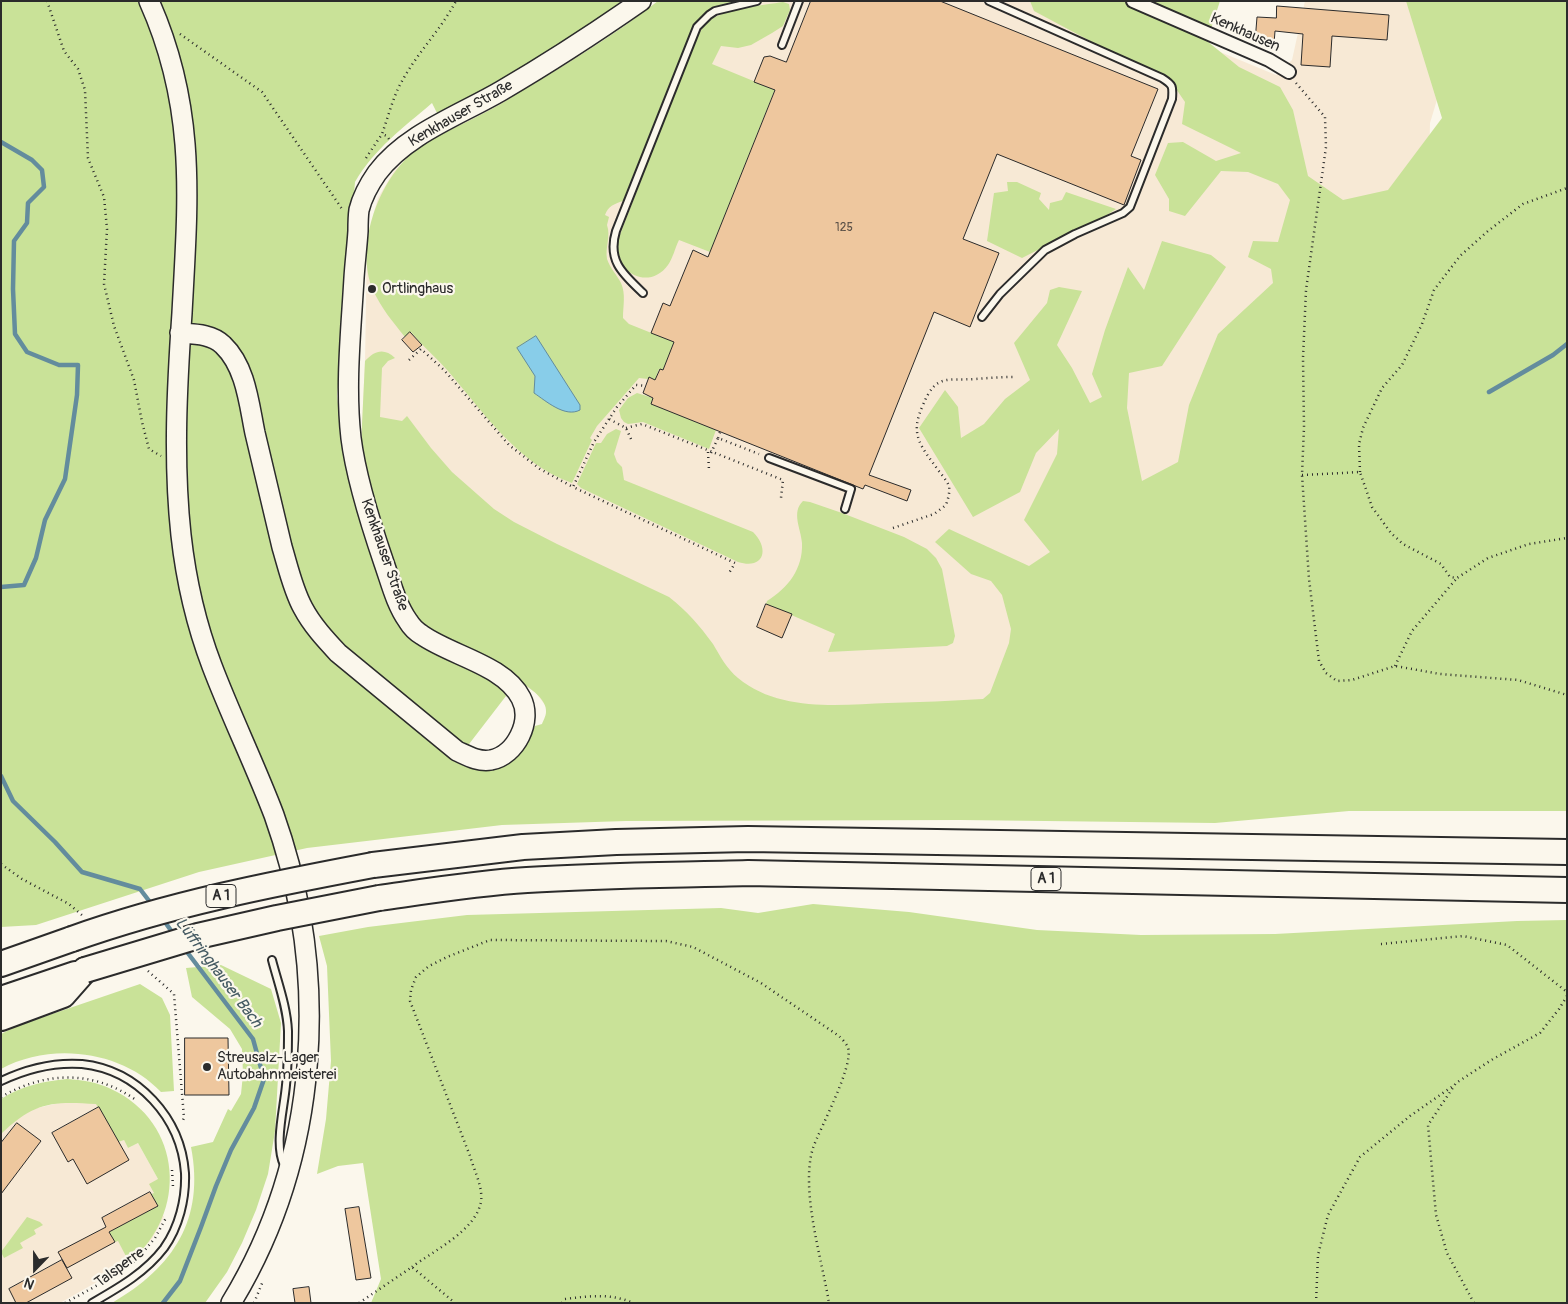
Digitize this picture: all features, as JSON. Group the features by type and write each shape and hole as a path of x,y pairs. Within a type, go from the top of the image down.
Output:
{"highway":[{"name":"A 1","path":"1,964 111,925 269,885 374,865 523,847 616,842 748,839 1567,852"},
{"name":"A 1","path":"1,999 85,970 198,936 277,918 379,898 526,880 748,873 1567,890"},
{"path":"1,946 35,935 72,939"},
{"path":"1,1018 63,995 85,970"}],"street":[{"path":"149,1 172,60 183,112 186,138 187,208 180,333 177,466 181,535 198,625 211,664 254,766 287,855 305,938 310,1015 308,1063 298,1132 288,1172 267,1231 231,1303"},
{"name":"Kenkhauser Straße","path":"180,333 215,339 223,344 238,367 246,389 270,501 293,584 302,607 320,634 338,653 456,751 476,760 492,760 505,753 514,745 522,733 525,716 523,700 512,685 496,673 437,645 420,634 408,622 397,601 377,543 361,484 348,411 348,373 359,210 376,174 411,140 549,63 641,1"},
{"name":"Kenkhausen","path":"1133,1 1269,60 1289,72"}],"lane":[{"path":"643,293 629,280 616,262 612,250 616,231 697,27 715,11 757,1"},
{"path":"782,45 799,1"},
{"path":"982,317 1000,294 1044,250 1123,213 1130,207 1172,99 1173,88 1162,78 989,1"},
{"path":"769,458 851,489 845,509"},
{"path":"272,960 286,1010 288,1028 286,1083 280,1140 281,1158 288,1172"},
{"name":"Talsperre","path":"1,1082 36,1068 58,1065 83,1064 108,1071 132,1082 152,1098 162,1110 175,1132 184,1161 185,1182 182,1209 174,1231 164,1247 150,1263 119,1288 92,1303"}],"path":[{"path":"47,1 64,51 78,69 85,90 88,158 104,197 107,229 104,284 114,326 134,380 149,449 177,466"},
{"path":"364,162 382,134 397,91 413,64 448,17 456,1"},
{"path":"178,39 175,31 262,92 346,214"},
{"path":"1289,72 1292,79 1325,116 1326,147 1306,290 1303,358 1304,426 1302,475 1309,579 1319,661 1326,673 1337,680 1352,680 1394,666 1440,674 1518,680 1567,695"},
{"path":"382,134 387,136 392,148 398,151"},
{"path":"1457,578 1450,577 1441,564 1404,544 1391,533 1372,507 1360,472 1359,444 1363,428 1382,388 1402,365 1422,324 1434,290 1460,256 1523,204 1567,188"},
{"path":"409,360 421,348 444,370 509,445 540,469 573,487 735,563 729,573"},
{"path":"893,528 934,514 946,505 949,495 948,485 920,442 916,429 917,418 934,386 940,381 949,378 1014,377"},
{"path":"573,487 594,442 617,407 636,385 646,386"},
{"path":"609,420 626,428 642,424 783,480 781,498"},
{"path":"626,428 631,439"},
{"path":"709,470 710,452 720,432"},
{"path":"718,438 760,455"},
{"path":"1302,475 1360,472"},
{"path":"1394,666 1412,631 1457,578 1488,558 1529,544 1567,538"},
{"path":"1,864 22,879 70,904 84,917"},
{"path":"1381,944 1463,936 1507,945 1541,974 1567,992"},
{"path":"359,1303 464,1229 476,1216 481,1201 478,1182 470,1156 410,1001 411,990 416,977 429,966 490,940 666,941 693,947 761,984 840,1036 848,1048 848,1064 813,1149 809,1174 810,1206 829,1303"},
{"path":"144,968 174,994 184,1118 175,1132"},
{"path":"1316,1303 1318,1255 1328,1215 1360,1157 1410,1116 1456,1084 1493,1059 1540,1033 1567,996"},
{"path":"1,1097 30,1083 47,1079 81,1078 113,1086 139,1103"},
{"path":"1456,1084 1428,1125 1436,1215 1447,1253 1474,1303"},
{"path":"172,1165 173,1192"},
{"path":"65,1303 116,1275 140,1257 155,1238 169,1210"},
{"path":"412,1267 455,1303"},
{"path":"254,1303 265,1278"},
{"path":"562,1303 565,1299 597,1296 620,1297 633,1303"}],"shaded area":[{"path":"658,1 1097,1 1276,75 1292,60 1305,1 1435,1 1442,83 1430,123 1429,164 1253,724 545,705 536,693 520,682 361,446 367,247 374,212 378,198 394,171 411,154 449,130 486,112 541,80 632,22"},
{"path":"63,1102 96,1103 128,1148 138,1143 158,1179 159,1190 152,1194 164,1217 152,1239 134,1258 109,1275 60,1303 1,1303 1,1134 16,1119 33,1109"}],"green space":[{"path":"1,1 625,1 542,58 438,115 432,103 400,130 371,159 355,182 337,396 342,437 364,518 427,648 499,684 506,696 466,748 492,769 520,754 528,743 535,726 542,724 546,715 546,708 538,696 524,684 434,633 420,622 407,606 400,590 371,489 361,446 365,361 372,355 383,351 395,358 388,361 382,368 380,417 402,421 407,416 452,472 494,509 514,522 669,597 698,625 730,671 754,689 772,697 791,701 830,705 983,699 990,693 1009,643 1011,629 1002,595 991,581 971,574 935,542 949,529 1029,566 1050,552 1024,520 1057,454 1059,429 1036,453 1020,492 973,517 919,428 945,390 958,407 961,438 984,424 1005,399 1030,380 1014,343 1047,303 1050,290 1059,287 1082,291 1057,345 1072,368 1090,403 1102,397 1092,374 1105,330 1128,267 1144,290 1162,241 1211,255 1226,267 1162,366 1129,373 1127,408 1142,481 1178,462 1189,405 1218,334 1273,283 1271,269 1248,257 1253,241 1278,242 1290,200 1278,184 1248,172 1221,171 1185,216 1169,211 1169,199 1155,175 1168,143 1183,142 1216,161 1241,153 1182,124 1185,102 1170,80 1109,51 1034,11 1030,1 1220,1 1207,41 1239,67 1280,87 1293,110 1308,176 1343,200 1388,190 1442,118 1406,1 1567,1 1567,811 1349,811 1215,823 960,820 626,821 502,825 307,848 199,872 36,925 1,927"},
{"path":"658,1 744,1 716,9 698,22 687,40 623,201 608,209 605,215 609,217 607,225 607,259 623,287 623,318 629,324 674,342 663,370 659,369 655,380 649,377 648,379 639,378 597,426 590,438 592,440 572,483 535,463 519,450 503,436 448,371 411,332 405,337 383,309 373,290 368,273 368,236 379,200 398,168 410,155 428,142 497,106 570,62"},
{"path":"783,2 789,4 790,10 783,26 751,45 738,48 721,46 712,64 775,89 710,252 679,240 670,262 661,273 644,278 636,276 622,264 616,245 694,43 705,25 717,16 745,8"},
{"path":"1007,182 1017,182 1041,193 1039,199 1049,210 1050,203 1062,200 1066,192 1116,209 1022,258 987,241 994,193 1008,191"},
{"path":"637,393 653,398 651,404 716,430 709,449 643,422 628,424 624,422 619,410 628,398"},
{"path":"616,429 621,431 614,454 617,462 622,467 624,480 753,532 758,538 763,551 759,561 747,564 738,562 581,488 577,484 596,443 601,443 607,434"},
{"path":"803,501 842,513 904,537 927,549 936,558 942,569 955,636 953,643 947,646 828,652 835,634 766,604 767,601 788,584 800,561 802,543 797,515 799,505"},
{"path":"813,904 909,912 1037,930 1141,935 1275,934 1567,920 1567,1303 371,1303 381,1279 363,1163 338,1166 317,1174 326,1119 331,1061 327,966 319,936 368,927 467,915 721,908 758,913"},
{"path":"221,965 271,989 281,1023 275,1131 268,1174 242,1243 227,1272 205,1303 112,1303 134,1289 152,1274 168,1257 180,1239 189,1219 193,1197 194,1173 191,1147 213,1142 228,1109 231,1111 241,1094 243,1074 242,1049 230,1029 192,997 186,968"},
{"path":"140,984 162,998 170,1015 174,1091 161,1092 145,1078 127,1067 107,1059 86,1055 64,1053 42,1055 21,1060 1,1069 1,1034 17,1026"},
{"path":"67,1079 84,1081 111,1089 135,1104 153,1123 164,1146 170,1170 169,1195 162,1219 148,1242 129,1262 118,1241 115,1242 109,1232 158,1206 151,1194 154,1193 149,1184 158,1179 138,1143 128,1148 124,1140 118,1142 96,1104 67,1103 44,1106 24,1115 1,1134 1,1099 33,1085"},
{"path":"27,1217 43,1225 34,1230 36,1234 20,1243 23,1248 4,1258 1,1252"}],"water":[{"path":"536,336 580,405 580,410 568,412 562,410 534,393 535,376 517,348"}],"building":[{"path":"811,1 940,1 1158,89 1131,156 1141,160 1124,205 997,154 963,239 999,253 970,327 934,312 869,475 911,490 907,501 865,485 863,489 651,404 653,398 643,393 649,377 655,380 660,369 663,370 674,342 651,333 663,303 670,306 693,250 708,257 775,90 754,82 764,57 770,56 786,62"},
{"path":"1277,6 1389,15 1387,40 1332,36 1330,67 1301,65 1303,34 1275,31 1274,44 1255,42 1257,17 1276,18"},
{"path":"410,332 422,345 413,352 402,340"},
{"path":"766,604 792,614 782,638 757,627"},
{"name":"Streusalz-Lager Autobahnmeisterei","path":"185,1038 228,1038 229,1095 185,1095"},
{"path":"99,1107 129,1160 87,1184 73,1159 68,1162 52,1133"},
{"path":"17,1123 41,1141 1,1194 1,1143"},
{"path":"150,1192 158,1206 109,1232 115,1242 67,1268 58,1252 106,1227 102,1218"},
{"path":"359,1207 371,1278 356,1280 345,1209"},
{"path":"62,1260 72,1278 26,1303 16,1303 9,1289"},
{"path":"309,1287 311,1303 295,1303 293,1289"}],"waterway":[{"name":"Lüffringhauser Bach","path":"1,142 32,160 42,170 44,187 28,203 27,223 14,241 13,289 15,334 27,352 59,365 78,365 77,395 65,479 45,520 36,558 24,585 1,587"},
{"path":"1489,392 1553,355 1567,344"},
{"name":"Lüffringhauser Bach","path":"1,776 13,801 55,842 82,872 140,889 153,906"},
{"name":"Lüffringhauser Bach","path":"162,918 175,936"},
{"name":"Lüffringhauser Bach","path":"163,1303 180,1281 216,1186 231,1150 254,1108 264,1079 253,1039 184,948"}],"place":[{"name":"Ortlinghaus","path":"372,289"},
{"name":"Streusalz-Lager Autobahnmeisterei","path":"207,1067"}]}
